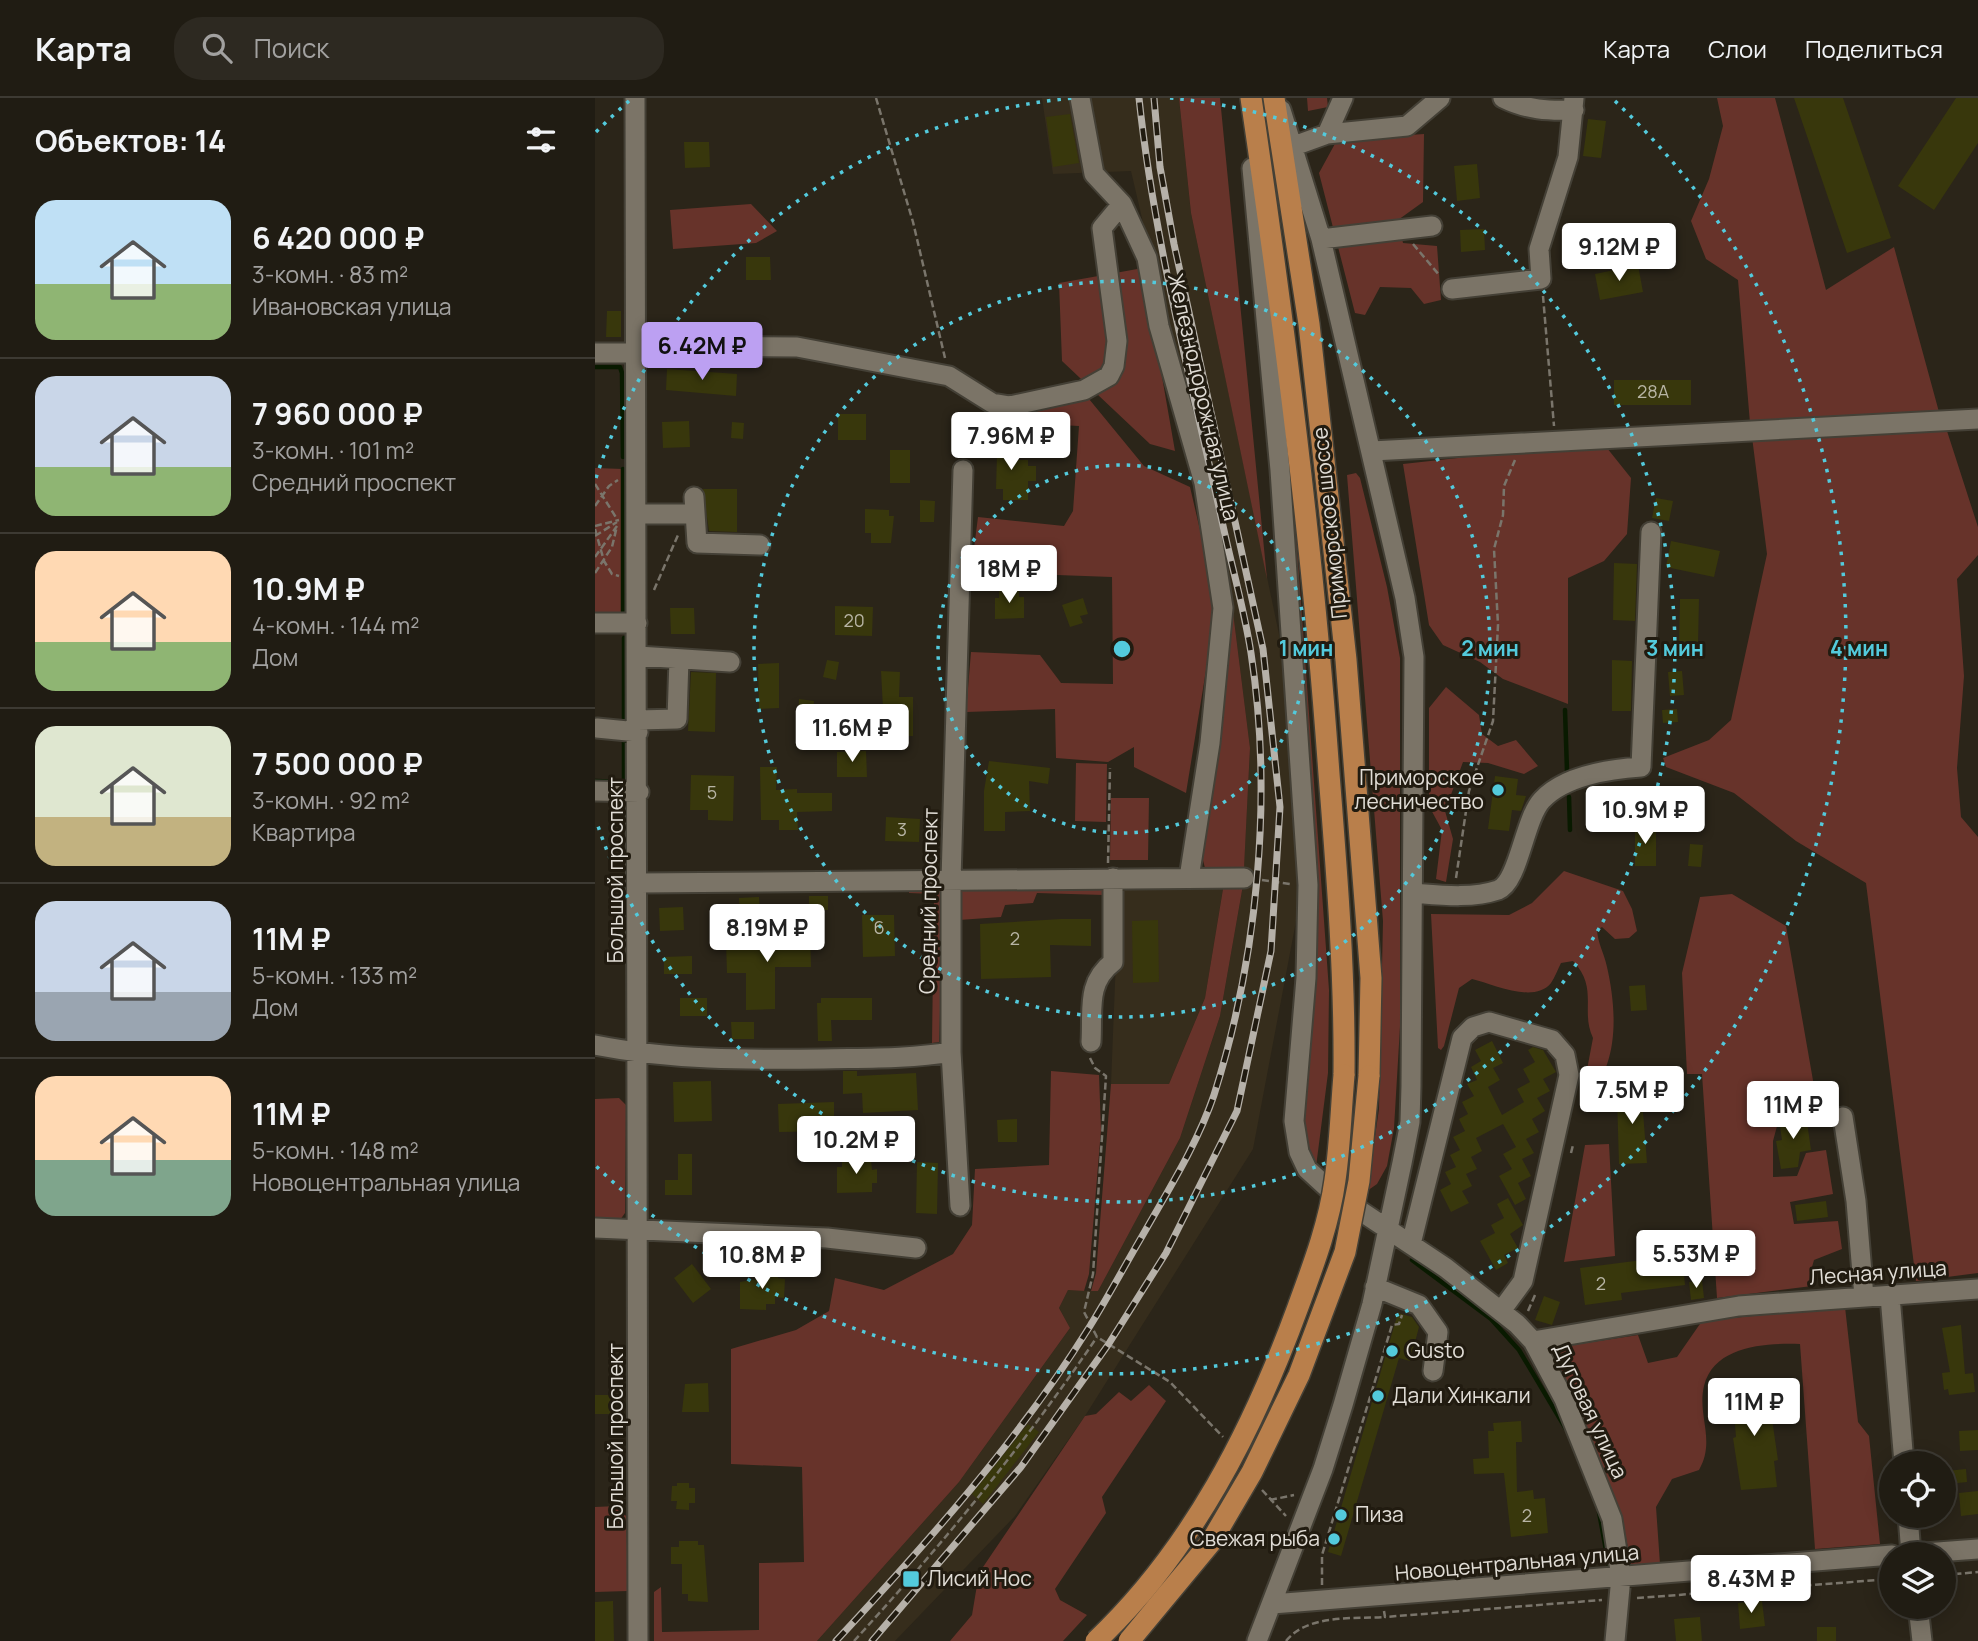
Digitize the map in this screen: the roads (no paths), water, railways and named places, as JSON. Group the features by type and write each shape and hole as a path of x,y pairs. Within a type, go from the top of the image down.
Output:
{"main road":[{"name":"Приморское шоссе","path":"1096,1641 1168,1559 1232,1459 1282,1352 1319,1249 1335,1181 1344,1074 1345,982 1321,658 1285,326 1251,98"},
{"name":"Приморское шоссе","path":"1129,1641 1211,1542 1252,1472 1299,1375 1345,1252 1359,1181 1369,1076 1371,978 1346,660 1309,324 1275,98"}],"street":[{"name":"Большой проспект","path":"635,98 635,349 622,520 637,623 638,656 638,1641"},
{"name":"Железнодорожная улица","path":"1080,98 1094,174 1122,204 1147,258 1159,326 1204,483 1223,607 1210,743 1189,878"},
{"name":"Дуговая улица","path":"1245,98 1280,470 1308,885 1305,978 1294,1121 1299,1152 1307,1169 1332,1192 1411,1244 1501,1311 1533,1341 1564,1399 1604,1493 1612,1519 1621,1577 1615,1641"},
{"path":"1257,1641 1315,1490 1343,1405 1375,1287 1410,1122 1413,893 1414,657 1405,598 1321,239 1294,146 1275,98"},
{"path":"1327,134 1343,98"},
{"path":"1294,146 1327,134 1407,126 1440,98"},
{"path":"1451,289 1541,279 1539,249 1568,157 1574,104 1543,111 1519,106 1503,98"},
{"path":"595,353 635,349 797,347 950,376 992,403 1010,406 1084,390 1109,376 1114,366 1117,341 1103,228 1122,204"},
{"path":"1321,239 1432,226"},
{"path":"1372,451 1555,439 1978,419"},
{"name":"Средний проспект","path":"960,1206 951,1052 951,880 963,470"},
{"path":"622,520 692,508 697,543 760,545"},
{"path":"1413,893 1453,895 1500,889 1510,878 1522,838 1540,801 1557,788 1613,769 1641,767 1651,531"},
{"path":"595,622 637,623"},
{"path":"638,656 730,662"},
{"path":"597,728 638,726 677,719 679,659"},
{"path":"595,791 639,792"},
{"path":"1091,1042 1094,983 1099,973 1113,962 1110,878"},
{"path":"639,883 1244,878"},
{"path":"1411,1244 1462,1038 1473,1027 1489,1022 1552,1040 1565,1055 1569,1075 1523,1281 1501,1311"},
{"path":"595,1045 639,1054 754,1060 917,1058 951,1052"},
{"path":"1843,1117 1856,1201 1864,1297"},
{"path":"595,1228 827,1238 916,1248"},
{"path":"1375,1287 1419,1305 1438,1332 1433,1371"},
{"name":"Лесная улица","path":"1533,1341 1739,1306 1978,1289"},
{"path":"1890,1296 1903,1451"},
{"path":"1956,1551 1978,1549"},
{"name":"Новоцентральная улица","path":"1272,1604 1879,1556"},
{"path":"1919,1619 1922,1641"}],"waterway":[{"path":"595,367 620,367 622,373 623,457"},
{"path":"623,469 623,617"},
{"path":"624,638 624,722"},
{"path":"1565,710 1567,771"},
{"path":"595,781 624,782 624,739"},
{"path":"1569,797 1570,830"},
{"path":"1412,1260 1491,1319 1519,1350 1566,1429"},
{"path":"1599,1512 1609,1566"}],"railway":[{"path":"836,1641 971,1489 1033,1410 1090,1326 1199,1132 1214,1095 1241,988 1251,932 1261,819 1258,707 1245,619 1164,258 1139,98"},
{"path":"872,1641 1021,1467 1108,1345 1166,1253 1237,1111 1271,951 1280,807 1263,649 1174,244 1160,167 1154,98"}],"place":[{"name":"Приморское лесничество","path":"1498,790"},
{"name":"Gusto","path":"1392,1351"},
{"name":"Дали Хинкали","path":"1378,1396"},
{"name":"Пиза","path":"1341,1515"},
{"name":"Свежая рыба","path":"1334,1539"},
{"name":"Лисий Нос","path":"911,1579"}]}
